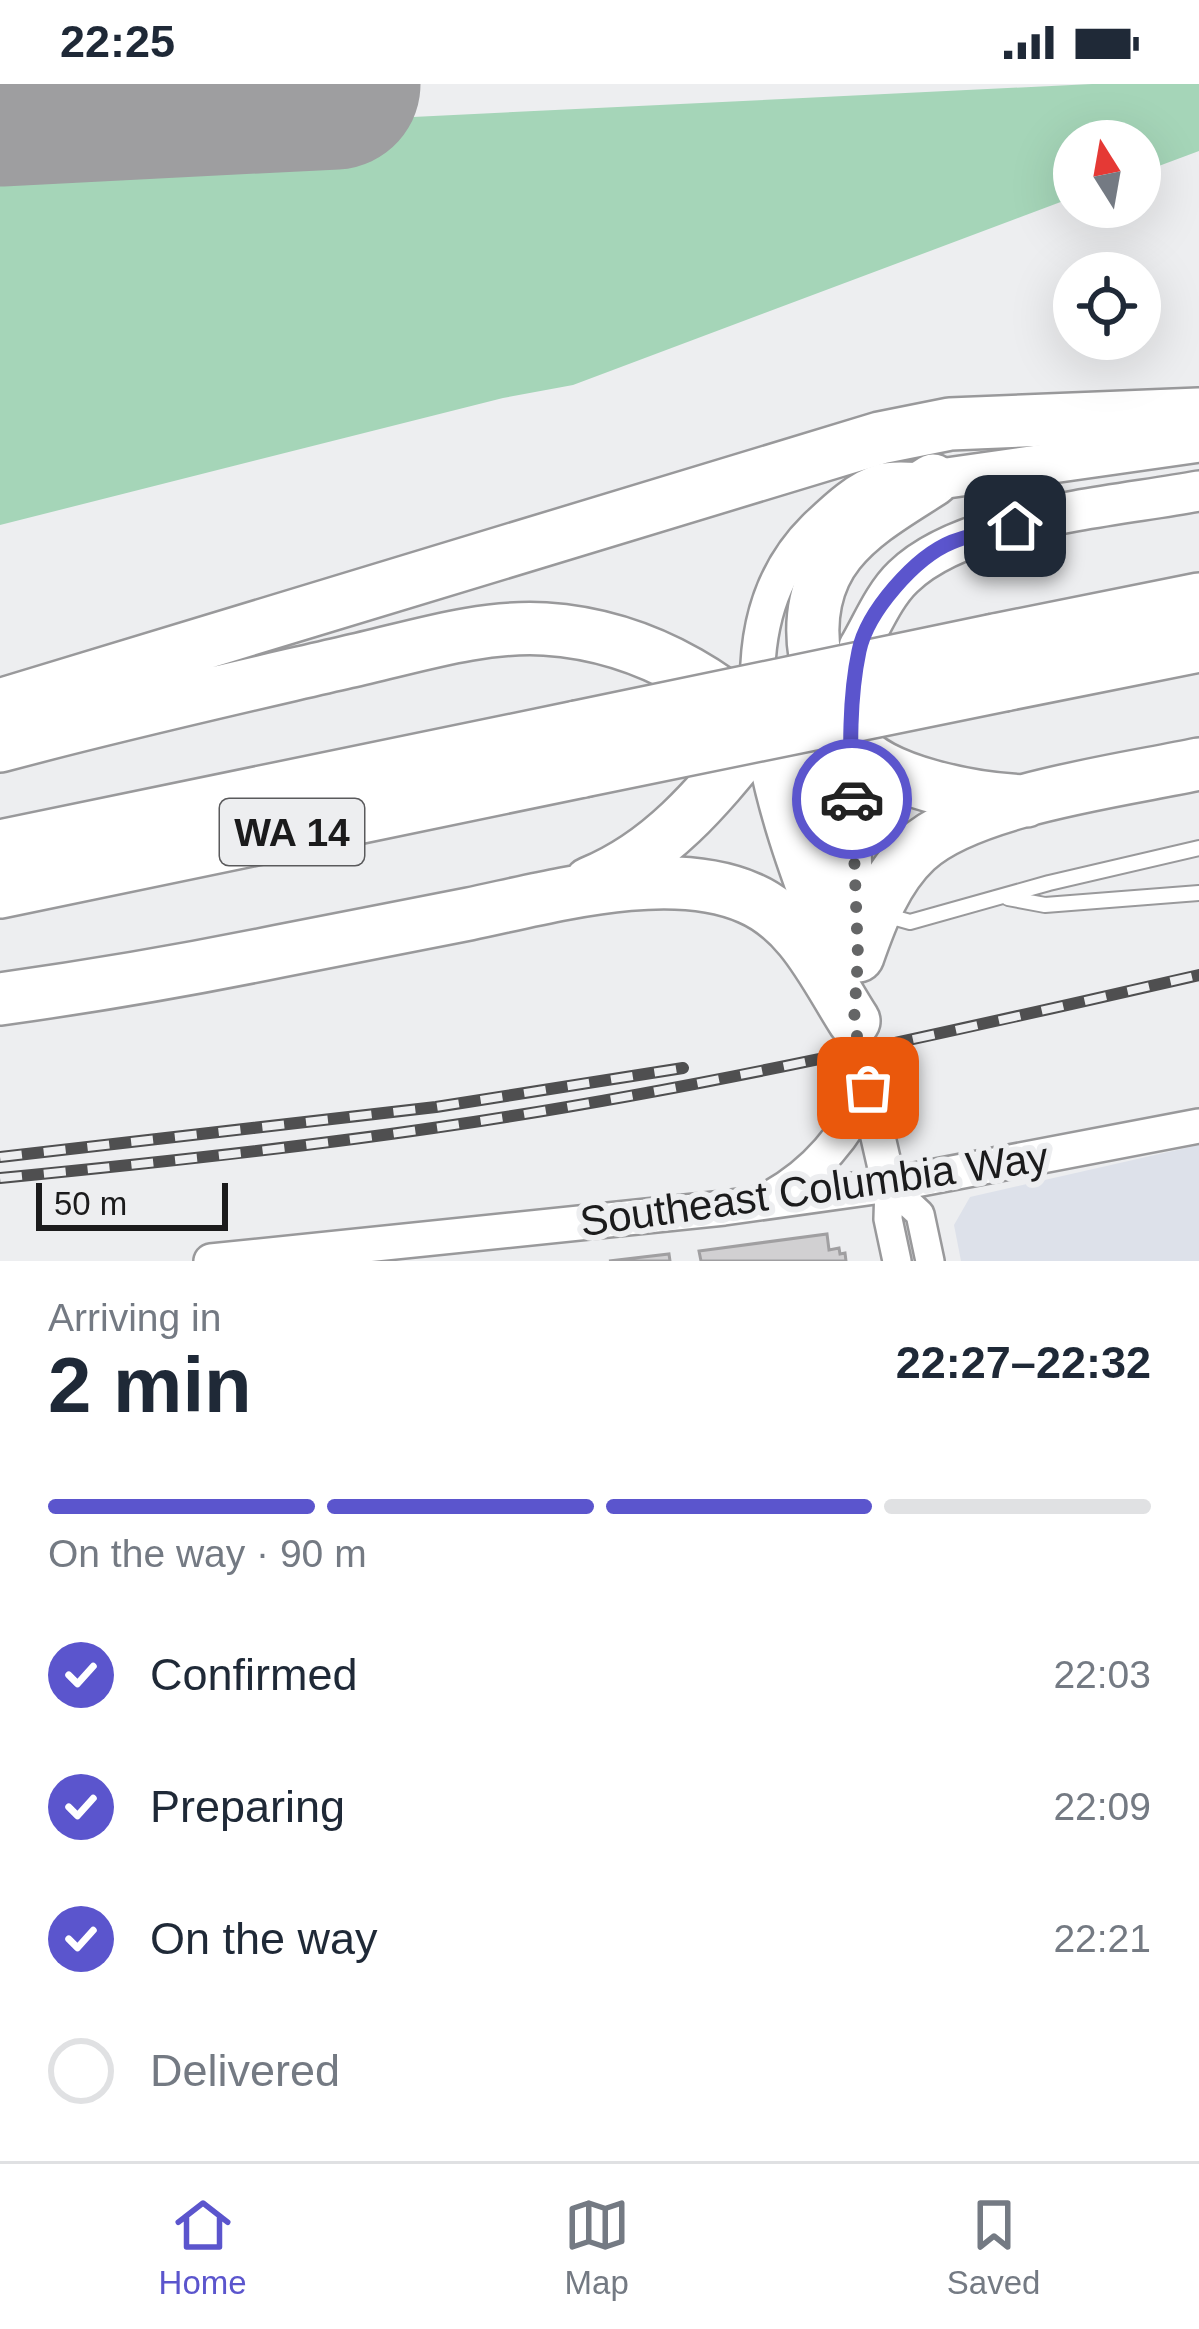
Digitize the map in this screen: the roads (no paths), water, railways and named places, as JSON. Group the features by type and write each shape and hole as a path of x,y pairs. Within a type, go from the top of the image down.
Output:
{"highway":[{"path":"0,705 880,438 950,424 1199,414"},
{"path":"934,481 879,515 837,554 814,604 811,630 819,682 850,744 899,773 951,793 1026,801"},
{"name":"WA 14","path":"0,846 580,749 1000,663 1199,599"},
{"path":"0,746 120,713 480,632 545,629 604,639 722,691 763,729 799,774 866,934"},
{"name":"WA 14","path":"1000,663 1199,646"},
{"path":"562,895 640,857 674,831 763,729 859,647"},
{"name":"WA 14","path":"0,892 580,749"},
{"path":"866,934 892,880 917,849 962,823 1026,801 1199,764"},
{"path":"0,999 154,977 562,895 669,883 714,887 750,898 779,915 805,942 854,1022"}],"main road":[{"path":"934,481 1199,442"},
{"path":"859,647 898,581 951,542 1199,491"}],"street":[{"path":"897,1261 888,1220 890,1186 854,1022 766,778 758,661 763,621 785,566 811,532 844,501 882,480 934,481"},
{"path":"854,1022 866,934 850,744 859,647"},
{"path":"762,1202 786,1189 828,1153 868,1088"},
{"name":"Southeast Columbia Way","path":"211,1261 890,1186 1199,1126"},
{"path":"890,1186 920,1214 930,1261"}],"lane":[{"path":"866,934 1199,848"},
{"path":"1003,897 1045,905 1199,893"}],"railway":[{"path":"0,1178 379,1136 626,1097 1199,975"},
{"path":"0,1157 436,1107 683,1068"}]}
